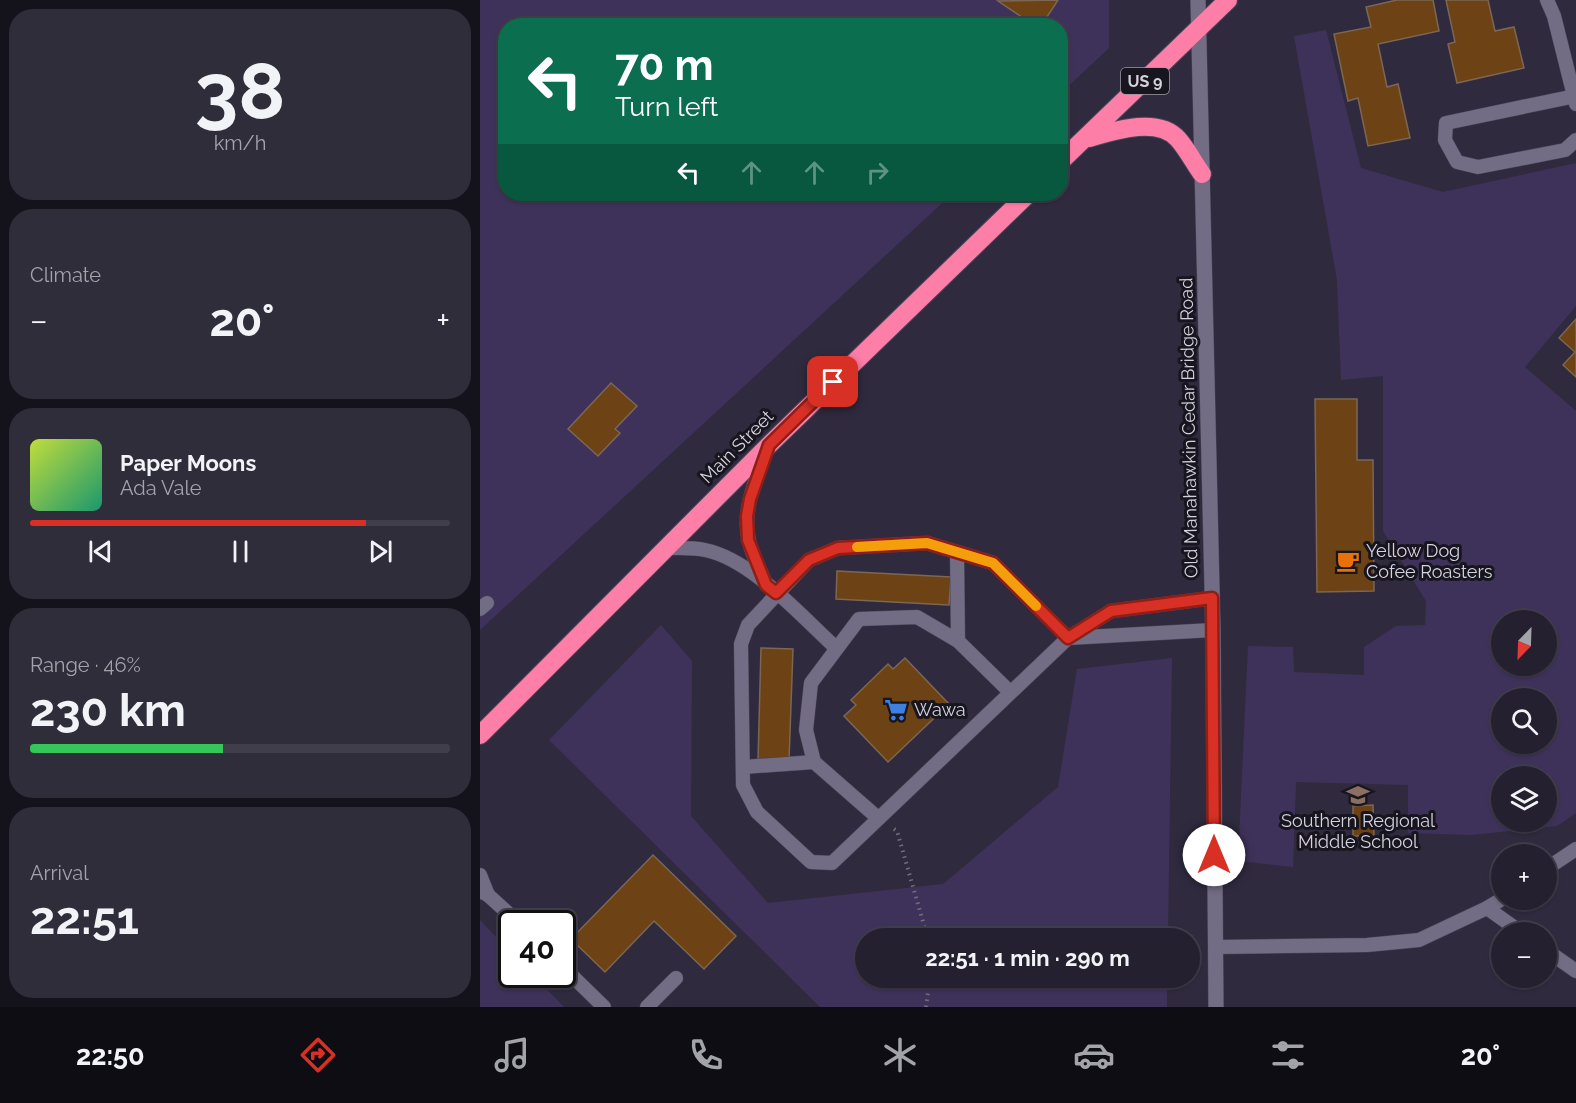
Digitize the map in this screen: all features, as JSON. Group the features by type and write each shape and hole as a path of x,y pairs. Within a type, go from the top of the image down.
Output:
{"highway":[{"name":"US 9","path":"1068,154 1228,0"},
{"path":"1084,139 1131,126 1163,129 1177,137 1202,174"},
{"name":"Main Street","path":"480,735 769,445 1021,201"}],"street":[{"name":"Old Manahawkin Cedar Bridge Road","path":"1198,0 1213,630 1216,1007"}],"lane":[{"path":"1546,0 1554,16 1575,100 1446,123 1445,140 1457,162 1478,167 1565,150 1576,140"},
{"path":"769,445 750,499 747,516 748,540 771,589"},
{"path":"1212,598 1111,611 1068,638 832,863 811,862 758,812 743,785 741,644 748,625 771,589 809,560 838,548 927,543 993,563 1068,638 1213,630"},
{"path":"667,548 705,550 729,558 771,589 835,647"},
{"path":"957,552 958,641"},
{"path":"879,818 814,762 806,730 811,683 835,647 858,619 918,617 958,641 1010,692"},
{"path":"743,767 814,762"},
{"path":"1557,862 1576,849"},
{"path":"480,875 484,893 504,910"},
{"path":"1216,947 1367,945 1419,940 1491,905"},
{"path":"1487,908 1507,922"},
{"path":"1557,958 1576,971"},
{"path":"647,1007 676,978"},
{"path":"576,980 604,1007"}],"path":[{"path":"879,818 897,831 925,928"},
{"path":"926,1007 929,988"}],"shaded area":[{"path":"480,0 1109,0 1109,48 1068,86 1068,18 498,18 498,201 944,201 480,630"},
{"path":"1326,30 1361,168 1443,192 1576,163 1576,306 1525,367 1576,411 1576,813 1557,826 1557,766 1491,766 1491,832 1500,832 1472,835 1408,833 1408,785 1296,782 1293,867 1238,861 1248,646 1293,647 1294,672 1364,675 1364,647 1396,626 1425,625 1426,601 1383,531 1383,376 1341,380 1337,280 1294,36"},
{"path":"661,625 692,661 691,816 768,903 943,884 1058,787 1077,669 1172,658 1168,928 855,928 855,988 1167,988 1167,1007 820,1007 549,740"},
{"path":"480,920 498,939 498,988 546,988 564,1007 480,1007"}],"building":[{"path":"1058,0 1046,18 1023,18 998,1"},
{"path":"1397,0 1433,0 1439,31 1378,44 1387,87 1398,84 1410,138 1368,146 1358,98 1348,101 1334,34 1371,27 1366,7"},
{"path":"1446,0 1488,0 1495,31 1514,27 1524,68 1457,83 1448,44 1455,42"},
{"path":"1576,319 1576,377 1563,365 1575,352 1559,338"},
{"path":"611,383 637,406 615,429 620,433 598,456 568,429"},
{"path":"1315,399 1357,399 1357,460 1373,460 1374,591 1317,592"},
{"path":"837,571 951,577 949,605 836,599"},
{"path":"761,648 793,649 789,761 758,760"},
{"name":"Wawa","path":"905,658 949,704 888,762 844,716 856,705 851,700 888,664 893,669"},
{"path":"1373,805 1374,836 1353,836 1353,806"},
{"path":"653,855 736,936 704,969 654,921 605,972 576,944 576,934"}],"slow traffic":[{"path":"857,547 927,543 993,563 1036,606"}],"place":[{"name":"Yellow Dog Cofee Roasters","path":"1348,561"},
{"name":"Wawa","path":"896,710"},
{"name":"Southern Regional Middle School","path":"1358,795"}],"route":[{"path":"833,382 769,445 750,499 747,516 748,540 766,585 776,593 809,560 838,548 927,543 993,563 1068,638 1111,611 1212,598 1214,855"}]}
